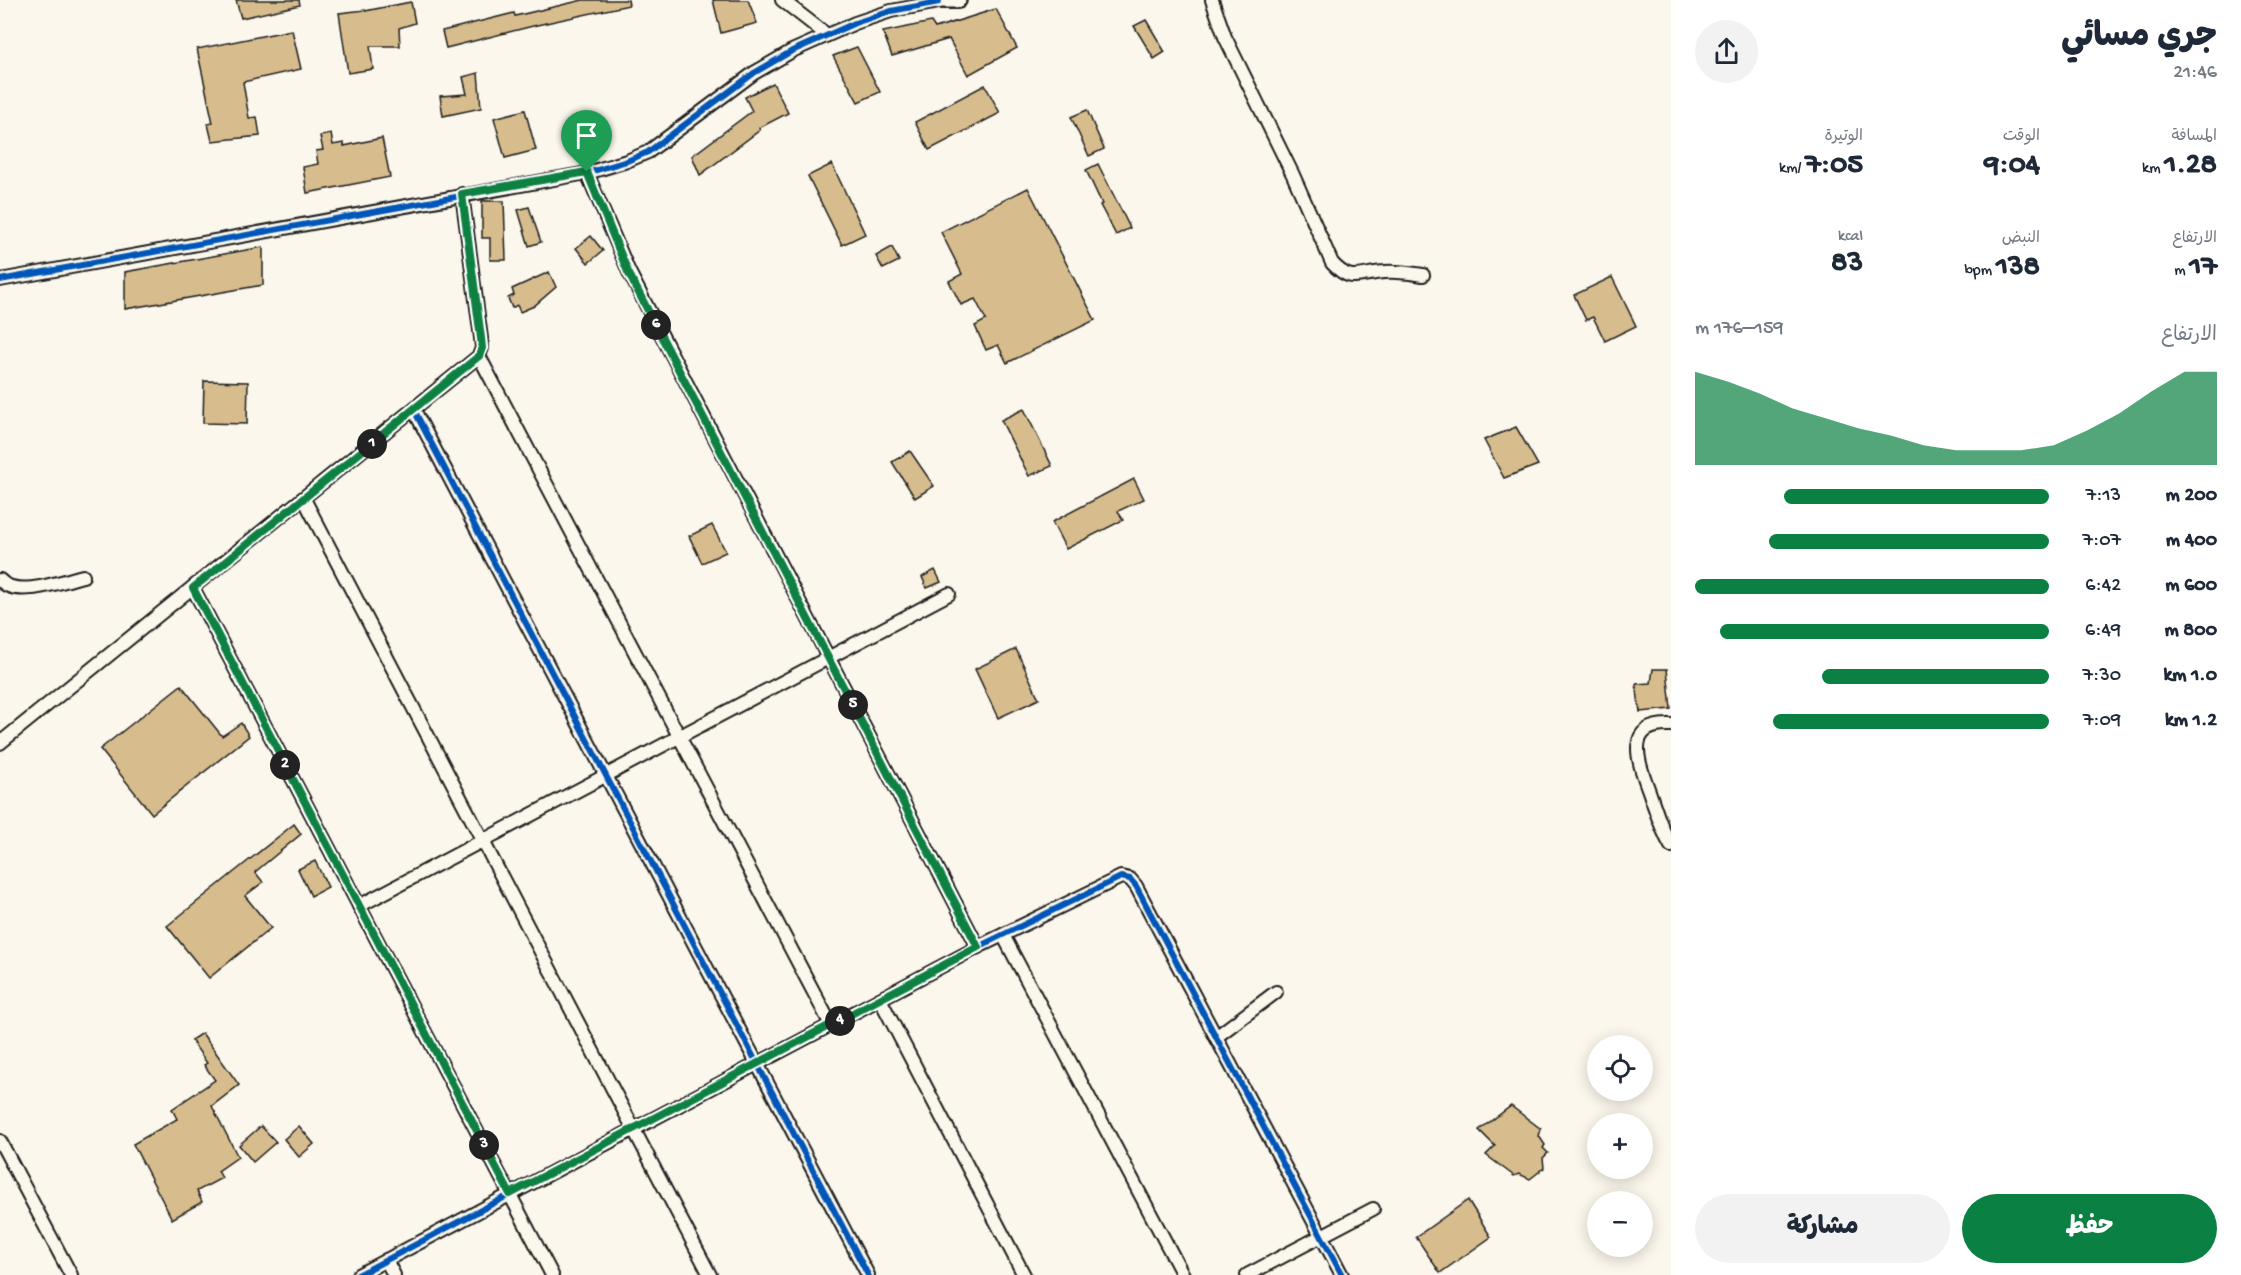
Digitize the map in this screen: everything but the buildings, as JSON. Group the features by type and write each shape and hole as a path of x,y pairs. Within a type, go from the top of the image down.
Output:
{"street":[{"path":"782,0 827,35"},
{"path":"0,280 587,172 627,161 648,152 754,73 792,51 855,23 891,11 938,1 958,0"},
{"path":"1212,0 1225,37 1293,175 1332,263 1341,273 1352,277 1390,272 1423,275"},
{"path":"587,172 628,272 978,947"},
{"path":"0,743 479,356 482,348 481,338 462,194"},
{"path":"479,356 831,1025"},
{"path":"414,410 868,1275"},
{"path":"304,499 710,1275"},
{"path":"0,580 3,584 24,590 83,576"},
{"path":"193,588 552,1275"},
{"path":"359,906 950,594"},
{"path":"1671,725 1659,724 1648,730 1640,740 1637,753 1663,831 1671,846"},
{"path":"358,1275 978,947 1116,878 1130,879 1136,886 1342,1275"},
{"path":"1003,935 1183,1275"},
{"path":"1216,1037 1276,992"},
{"path":"880,999 1024,1275"},
{"path":"0,1141 65,1273"},
{"path":"1247,1275 1373,1209"},
{"path":"386,1260 394,1275"}],"cycle path":[{"path":"0,280 587,173 648,152 754,73 792,51 855,23 891,11 939,2"},
{"path":"414,410 868,1275"},
{"path":"358,1275 978,947 1121,877 1130,879 1136,886 1342,1275"}],"route":[{"path":"587,172 628,272 978,947 510,1194 193,588 479,356 482,348 481,338 462,194 587,172"}]}
